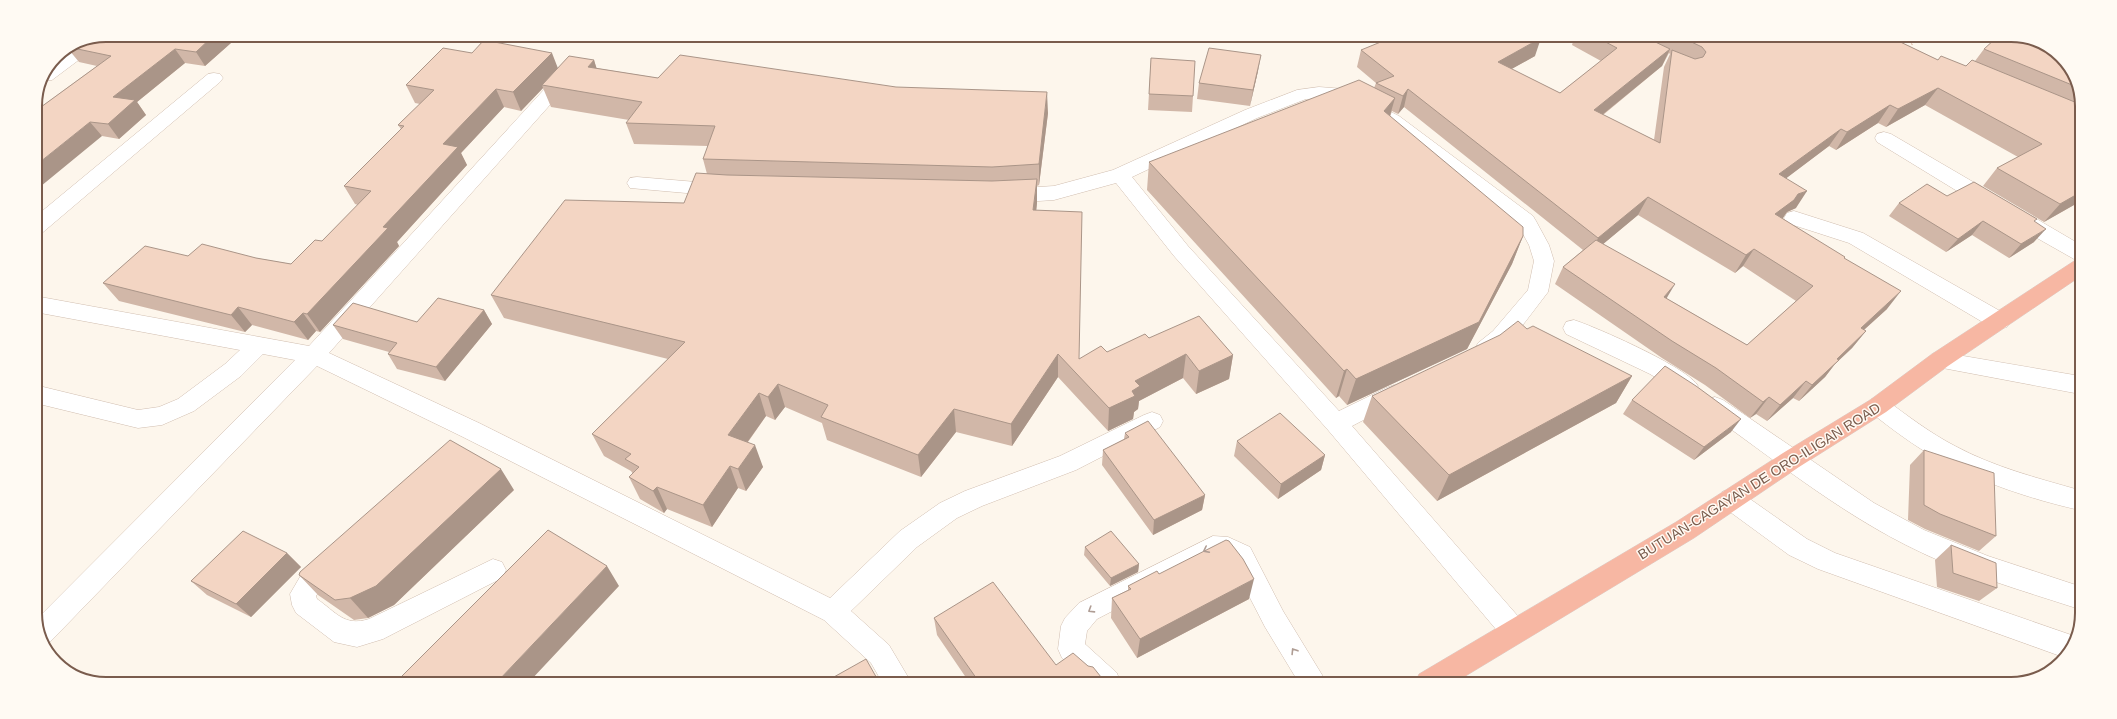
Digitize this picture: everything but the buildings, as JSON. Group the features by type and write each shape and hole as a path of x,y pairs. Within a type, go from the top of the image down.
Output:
{"highway":[{"name":"BUTUAN-CAGAYAN DE ORO-ILIGAN ROAD","path":"1439,677 1685,530 1731,499 1878,406 1940,360 2075,270"}],"street":[{"path":"52,72 92,43"},
{"path":"44,630 314,355 372,293 580,61"},
{"path":"42,222 214,78"},
{"path":"985,196 1054,193 1120,175 1250,114 1303,94 1318,92 1339,93 1394,120 1526,221 1539,245 1544,261 1538,292 1501,337 1472,358"},
{"path":"1884,138 2004,211 2075,251"},
{"path":"1120,175 1180,251 1336,423 1514,631"},
{"path":"637,183 742,191"},
{"path":"1794,218 1863,241 1999,321"},
{"path":"42,305 314,355 462,438 833,612 880,654 894,677"},
{"path":"1574,328 1658,368 1696,392 1724,414 1865,510 1915,538 1983,566 2075,597"},
{"path":"42,396 138,419 162,416 186,405 233,370 260,344"},
{"path":"1940,360 2075,384"},
{"path":"1336,423 1411,387"},
{"path":"1878,406 1914,433 1956,458 2013,482 2075,499"},
{"path":"833,612 889,555 936,518 978,496 1038,475 1095,451 1152,421"},
{"path":"1731,499 1798,546 1826,561 2066,646"},
{"path":"347,547 313,578 303,594 305,606 343,633 357,635 374,630 493,570"},
{"path":"1102,677 1071,648 1074,626 1088,611 1213,547 1228,548 1241,555 1274,618 1310,677"}],"path":[{"path":"1909,48 1914,42"}]}
